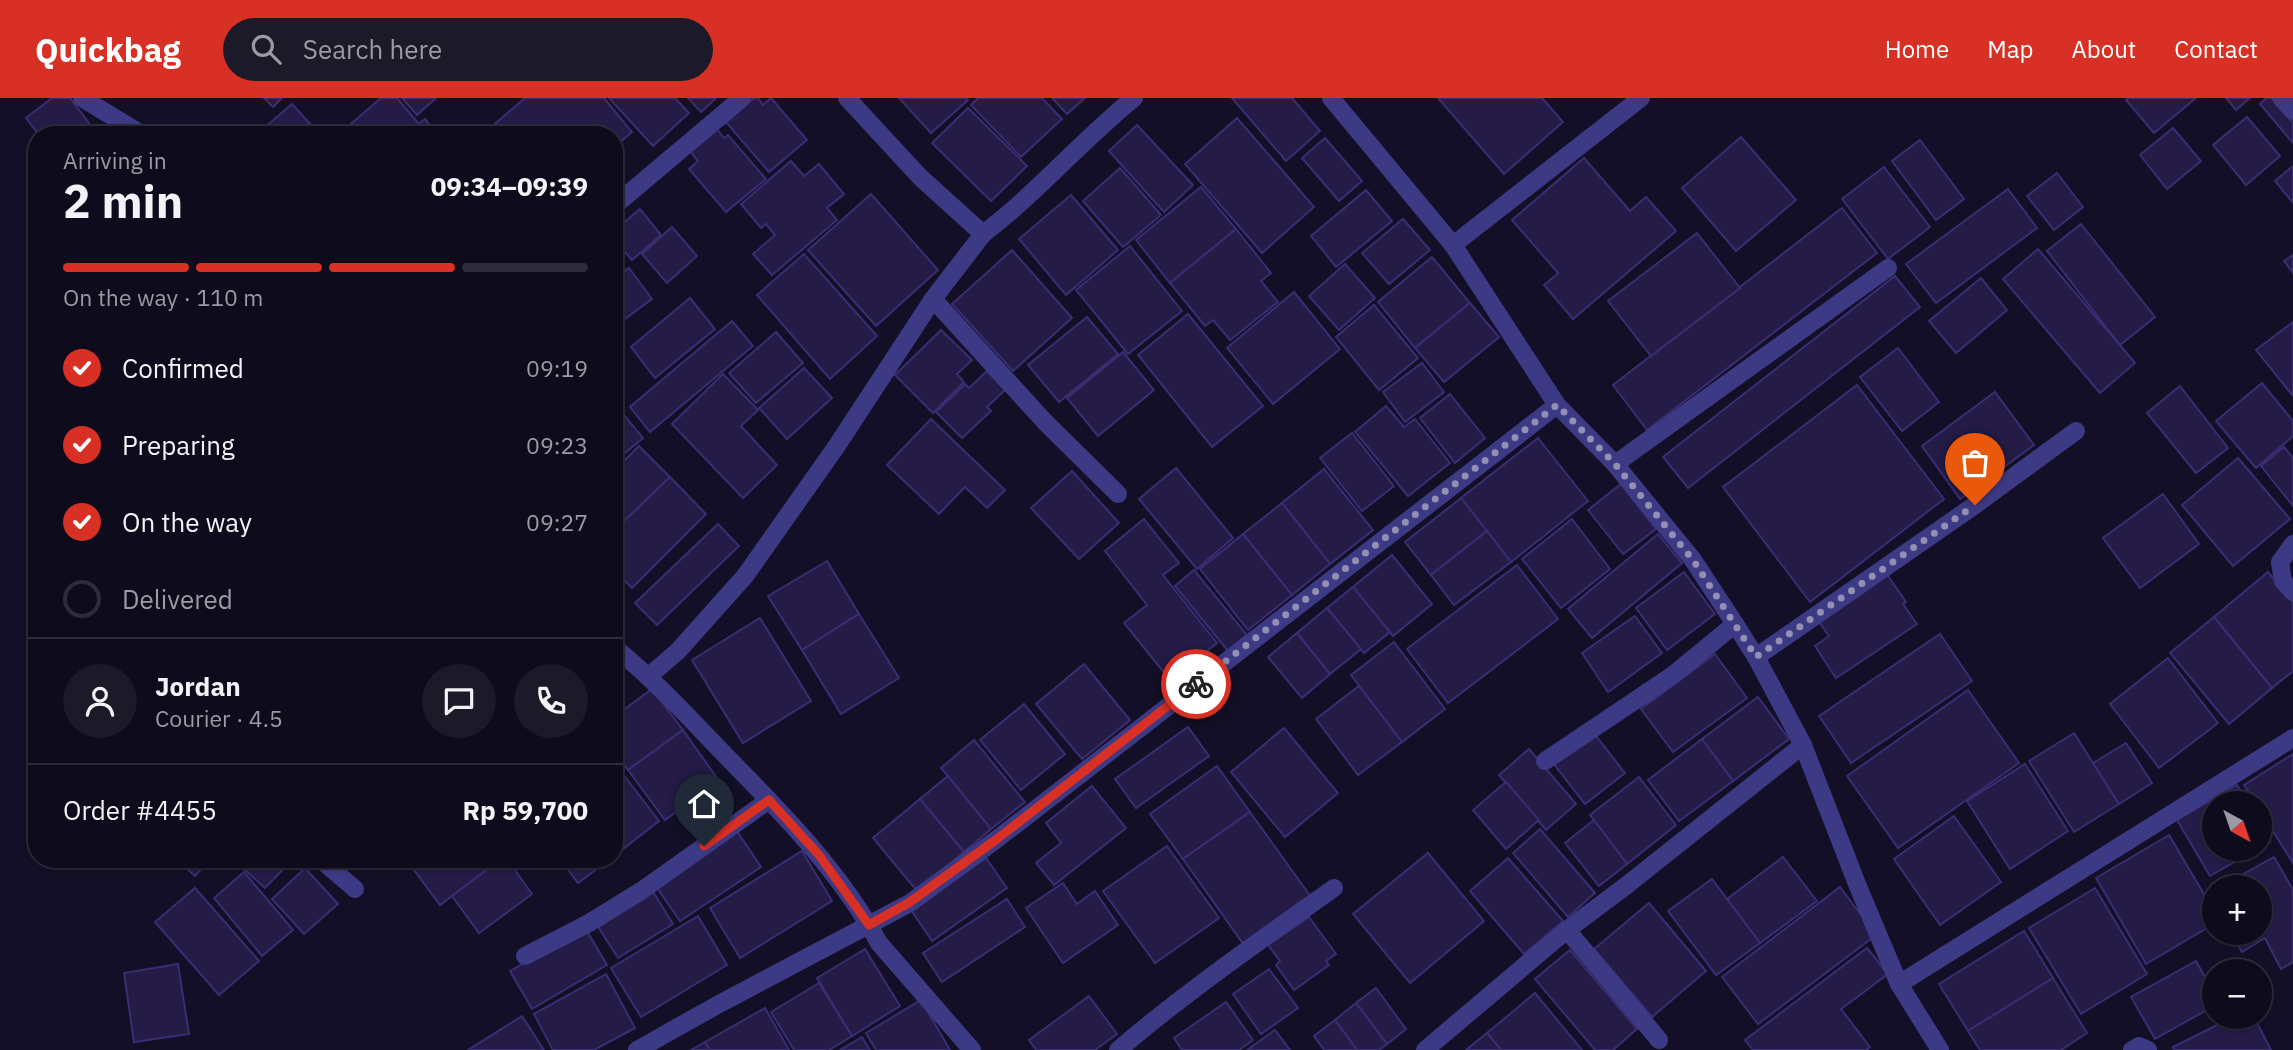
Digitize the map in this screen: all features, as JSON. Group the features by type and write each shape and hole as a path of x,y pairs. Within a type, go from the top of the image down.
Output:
{"street":[{"path":"82,98 128,126"},
{"path":"623,198 742,98"},
{"path":"847,98 920,177 983,234"},
{"path":"649,676 678,650 745,576 836,447 933,299 983,234 1013,211 1102,125 1134,98"},
{"path":"1331,98 1453,244 1557,405 1615,464 1693,560 1735,624 1756,657 1803,745 1899,984 1940,1050"},
{"path":"1453,244 1642,98"},
{"path":"2281,98 2293,111"},
{"path":"1615,464 1888,268"},
{"path":"933,299 1045,422 1118,494"},
{"path":"638,1050 910,902 997,839 1557,405"},
{"path":"1756,657 1975,505 2076,431"},
{"path":"2293,544 2280,562 2283,581 2293,592"},
{"path":"1545,761 1673,675 1735,624"},
{"path":"623,654 649,676 819,855 879,943 972,1050"},
{"path":"1899,984 2293,738"},
{"path":"1425,1050 1567,930 1803,745"},
{"path":"525,956 589,923 641,891 769,800"},
{"path":"330,868 355,889"},
{"path":"1118,1050 1225,966 1334,888"},
{"path":"1567,930 1659,1040"},
{"path":"2132,1050 2139,1046 2148,1050"}],"building":[{"path":"52,98 70,98 91,126 32,126 26,118"},
{"path":"264,98 282,98 273,107"},
{"path":"381,98 397,98 419,124 425,119 431,126 348,126"},
{"path":"402,98 436,98 417,115"},
{"path":"525,98 604,98 632,132 623,140 623,126 492,126"},
{"path":"609,98 675,98 689,113 653,146"},
{"path":"688,98 716,98 701,112"},
{"path":"754,98 758,98 763,105 771,98 807,140 769,172 726,122"},
{"path":"899,98 967,98 968,100 931,133"},
{"path":"978,98 1042,98 1062,119 1021,157 971,105"},
{"path":"1052,98 1085,98 1067,114"},
{"path":"1232,98 1292,98 1320,131 1286,161"},
{"path":"1438,98 1542,98 1563,122 1504,174"},
{"path":"2196,98 2154,133 2126,100"},
{"path":"2226,98 2250,98 2236,110"},
{"path":"2266,98 2273,98 2293,123 2293,143 2260,104"},
{"path":"292,104 312,126 266,126"},
{"path":"968,108 1027,166 991,201 932,143"},
{"path":"2247,117 2280,156 2246,185 2213,145"},
{"path":"1237,118 1314,207 1262,253 1185,164"},
{"path":"1137,125 1193,185 1164,212 1109,151"},
{"path":"716,128 724,138 728,135 766,179 726,212 689,169 698,161 689,150"},
{"path":"2173,128 2201,161 2167,189 2140,155"},
{"path":"1741,137 1796,200 1736,251 1682,188"},
{"path":"1325,138 1362,181 1339,201 1302,158"},
{"path":"1920,140 1964,199 1936,220 1892,161"},
{"path":"1584,158 1630,211 1646,197 1676,231 1573,319 1544,285 1558,273 1512,220"},
{"path":"791,161 804,176 819,164 844,194 827,208 837,220 772,275 753,254 775,235 766,224 761,228 741,204"},
{"path":"2293,166 2293,203 2275,181"},
{"path":"1884,167 1930,227 1888,259 1842,199"},
{"path":"1120,168 1161,215 1123,247 1083,201"},
{"path":"2057,173 2083,207 2054,230 2027,196"},
{"path":"1201,187 1236,229 1170,283 1136,240"},
{"path":"2008,189 2037,228 1936,303 1906,264"},
{"path":"1366,190 1392,221 1336,267 1311,236"},
{"path":"871,194 938,270 876,326 808,250"},
{"path":"1071,195 1118,250 1066,295 1019,239"},
{"path":"1842,208 1877,253 1647,430 1613,385"},
{"path":"640,209 661,235 632,260 623,250 623,223"},
{"path":"1403,219 1430,250 1389,284 1362,253"},
{"path":"2081,224 2155,317 2120,345 2047,251"},
{"path":"672,227 697,256 667,283 642,254"},
{"path":"1236,229 1271,273 1261,281 1278,302 1230,340 1213,320 1205,326 1170,283"},
{"path":"1697,233 1740,288 1651,356 1608,301"},
{"path":"1130,246 1182,311 1128,354 1076,290"},
{"path":"2038,249 2135,363 2100,393 2003,279"},
{"path":"1012,250 1072,318 1013,371 952,304"},
{"path":"804,254 877,336 830,379 757,295"},
{"path":"2293,255 2293,273 2284,261"},
{"path":"1432,257 1470,303 1415,348 1378,302"},
{"path":"1345,264 1375,298 1339,330 1309,296"},
{"path":"629,268 652,299 623,320 623,273"},
{"path":"1895,276 1920,307 1688,488 1663,457"},
{"path":"1981,278 2007,310 1956,353 1929,321"},
{"path":"1294,292 1340,349 1273,404 1227,348"},
{"path":"690,298 715,329 655,378 631,347"},
{"path":"1470,303 1499,337 1444,382 1415,348"},
{"path":"1374,305 1418,358 1379,390 1336,337"},
{"path":"1188,314 1263,406 1212,447 1138,355"},
{"path":"1087,317 1118,354 1059,402 1028,365"},
{"path":"732,321 753,346 650,432 630,407"},
{"path":"2293,322 2293,396 2256,350"},
{"path":"941,330 972,360 957,374 964,382 933,413 895,375"},
{"path":"776,332 803,363 756,403 729,373"},
{"path":"1898,348 1939,402 1902,431 1860,377"},
{"path":"1123,352 1154,390 1098,436 1067,398"},
{"path":"1422,363 1444,392 1405,422 1383,392"},
{"path":"804,368 832,398 787,439 759,408"},
{"path":"987,371 1005,390 987,407 991,411 962,438 936,412 965,384 969,388"},
{"path":"723,374 758,410 741,426 777,465 743,498 672,424"},
{"path":"2262,383 2293,421 2293,436 2256,468 2216,421"},
{"path":"1857,385 1944,499 1810,602 1723,487"},
{"path":"2180,386 2228,448 2196,473 2147,413"},
{"path":"1995,392 2034,445 1960,499 1922,446"},
{"path":"1450,394 1485,438 1455,463 1420,418"},
{"path":"1386,406 1404,427 1415,419 1450,463 1408,496 1355,432"},
{"path":"623,414 643,438 623,455"},
{"path":"931,419 1005,490 987,508 965,487 939,514 887,465"},
{"path":"1352,433 1394,486 1362,511 1320,458"},
{"path":"1538,438 1588,501 1511,562 1461,498"},
{"path":"639,446 670,477 623,522 623,462"},
{"path":"2284,447 2293,458 2293,506 2261,466"},
{"path":"2238,458 2290,519 2233,566 2182,505"},
{"path":"1176,468 1233,538 1197,569 1139,499"},
{"path":"1324,469 1373,530 1330,564 1282,503"},
{"path":"1072,471 1119,523 1079,559 1031,508"},
{"path":"670,477 706,514 632,588 623,579 623,522"},
{"path":"1621,484 1656,529 1623,554 1588,510"},
{"path":"2163,494 2199,544 2140,588 2103,538"},
{"path":"1461,498 1487,531 1431,575 1405,542"},
{"path":"1282,503 1330,564 1292,595 1243,534"},
{"path":"1144,519 1179,563 1163,575 1217,643 1170,680 1124,623 1147,605 1105,551"},
{"path":"1572,519 1610,569 1561,608 1522,559"},
{"path":"718,524 739,546 657,625 635,603"},
{"path":"1487,531 1511,562 1454,605 1431,575"},
{"path":"1243,534 1292,595 1248,630 1200,569"},
{"path":"1658,534 1682,563 1592,638 1568,609"},
{"path":"1392,555 1432,604 1393,636 1353,587"},
{"path":"827,561 859,614 802,650 768,596"},
{"path":"1517,565 1558,619 1448,703 1407,649"},
{"path":"1194,570 1247,635 1228,651 1175,586"},
{"path":"1684,572 1715,614 1667,650 1636,608"},
{"path":"2268,572 2293,602 2293,671 2272,688 2214,617"},
{"path":"1886,573 1917,624 1836,678 1815,646 1829,636 1817,619"},
{"path":"1353,587 1390,632 1364,653 1327,608"},
{"path":"1327,608 1361,649 1330,674 1297,633"},
{"path":"859,614 899,678 841,714 802,650"},
{"path":"1635,616 1662,653 1608,692 1582,653"},
{"path":"2214,617 2272,688 2229,724 2170,653"},
{"path":"760,618 811,701 743,743 692,660"},
{"path":"1297,633 1330,674 1302,698 1268,657"},
{"path":"1940,634 1972,681 1851,763 1819,716"},
{"path":"1394,642 1445,709 1402,742 1351,675"},
{"path":"1715,654 1747,698 1673,752 1641,709"},
{"path":"2168,658 2218,723 2159,768 2110,704"},
{"path":"1084,664 1130,720 1082,759 1036,704"},
{"path":"1359,686 1402,742 1358,775 1316,719"},
{"path":"652,689 683,730 628,770 623,763 623,710"},
{"path":"1968,690 2019,763 1898,848 1847,776"},
{"path":"1758,697 1789,739 1733,781 1702,739"},
{"path":"1024,704 1065,754 1021,790 980,740"},
{"path":"1188,727 1209,756 1136,808 1115,779"},
{"path":"1284,728 1338,793 1285,837 1231,772"},
{"path":"683,730 719,781 665,820 628,770"},
{"path":"1593,732 1625,773 1585,804 1553,763"},
{"path":"2074,733 2119,804 2074,832 2029,761"},
{"path":"1702,739 1733,781 1679,821 1648,780"},
{"path":"974,740 1025,802 991,829 941,768"},
{"path":"2126,743 2152,783 2119,804 2093,763"},
{"path":"1529,749 1576,804 1546,830 1499,775"},
{"path":"2293,754 2293,863 2272,830 2272,791 2248,791 2244,785"},
{"path":"2025,764 2068,831 2010,869 1967,801"},
{"path":"1217,766 1250,812 1183,859 1150,814"},
{"path":"623,774 659,821 623,849"},
{"path":"948,776 991,829 964,852 920,799"},
{"path":"1639,777 1676,825 1627,864 1590,815"},
{"path":"1506,782 1539,820 1506,849 1473,810"},
{"path":"2237,785 2241,791 2227,791"},
{"path":"1092,786 1126,828 1054,885 1036,863 1061,843 1046,823"},
{"path":"920,799 964,852 917,891 873,838"},
{"path":"2202,805 2202,861 2236,861 2209,875 2177,820"},
{"path":"1250,812 1311,897 1244,945 1183,859"},
{"path":"1954,816 2001,882 1940,925 1894,859"},
{"path":"1594,820 1627,864 1599,886 1565,843"},
{"path":"1540,829 1595,893 1568,917 1513,853"},
{"path":"737,831 761,867 680,921 655,885"},
{"path":"2169,835 2202,891 2202,931 2146,964 2096,878"},
{"path":"1167,846 1219,918 1155,963 1103,891"},
{"path":"802,851 832,901 740,958 710,908"},
{"path":"1428,853 1484,921 1410,983 1353,914"},
{"path":"1783,857 1817,901 1760,943 1727,899"},
{"path":"2274,857 2293,890 2293,962 2281,969 2269,945 2272,945 2272,875 2242,875 2267,861 2272,861"},
{"path":"986,858 1007,888 932,941 911,910"},
{"path":"1508,858 1563,921 1524,954 1470,891"},
{"path":"186,868 202,868 195,876"},
{"path":"243,868 284,868 265,888"},
{"path":"305,868 338,904 304,934 272,899"},
{"path":"412,868 489,868 440,905"},
{"path":"489,868 513,868 532,894 479,933 452,896"},
{"path":"567,868 598,868 578,883"},
{"path":"244,872 293,930 262,956 214,898"},
{"path":"1712,879 1760,943 1716,975 1668,911"},
{"path":"1063,883 1077,904 1095,891 1118,925 1063,963 1026,908"},
{"path":"1840,887 1876,935 1758,1024 1722,977"},
{"path":"195,888 259,961 219,995 155,922"},
{"path":"2095,888 2147,974 2081,1014 2029,928"},
{"path":"652,890 673,924 618,958 597,925"},
{"path":"1007,899 1025,927 942,982 923,953"},
{"path":"1649,903 1706,971 1652,1017 1594,949"},
{"path":"698,916 727,965 641,1017 611,968"},
{"path":"1309,917 1336,954 1326,961 1329,965 1294,990 1276,965 1280,961 1268,945"},
{"path":"585,928 607,965 532,1009 510,971"},
{"path":"2024,931 2053,978 1968,1031 1939,984"},
{"path":"2238,945 2254,945 2242,952"},
{"path":"1867,948 1888,974 1841,1009 1870,1047 1866,1050 1753,1050 1745,1040"},
{"path":"865,949 900,1006 852,1036 817,978"},
{"path":"1570,950 1637,1029 1613,1050 1595,1050 1535,979"},
{"path":"2196,961 2202,972 2202,1013 2155,1039 2131,997"},
{"path":"178,964 189,1034 134,1042 124,973"},
{"path":"1269,969 1298,1008 1261,1034 1233,994"},
{"path":"606,974 635,1028 594,1050 553,1050 534,1014"},
{"path":"2053,978 2087,1033 2061,1050 1980,1050 1968,1031"},
{"path":"819,983 852,1036 829,1050 794,1050 771,1012"},
{"path":"1376,988 1406,1029 1387,1044 1356,1003"},
{"path":"1535,993 1582,1050 1501,1050 1487,1033"},
{"path":"1089,996 1117,1034 1095,1050 1036,1050 1029,1040"},
{"path":"921,1000 950,1050 876,1050 866,1033"},
{"path":"1226,1002 1253,1040 1239,1050 1182,1050 1174,1038"},
{"path":"1356,1003 1387,1044 1379,1050 1357,1050 1335,1020"},
{"path":"765,1008 789,1050 710,1050 705,1042"},
{"path":"522,1016 544,1050 468,1050"},
{"path":"1335,1020 1357,1050 1324,1050 1314,1036"},
{"path":"2209,1029 2260,1029 2271,1050 2174,1050 2173,1047"},
{"path":"1275,1030 1290,1050 1247,1050"},
{"path":"1487,1033 1501,1050 1466,1050"},
{"path":"862,1037 870,1050 840,1050"},
{"path":"705,1042 710,1050 691,1050"}],"way so far":[{"path":"1196,684 1557,405 1615,464 1693,560 1756,657 1975,505"}],"route":[{"path":"704,846 769,800 819,855 869,925 910,902 997,839 1196,684"}]}
